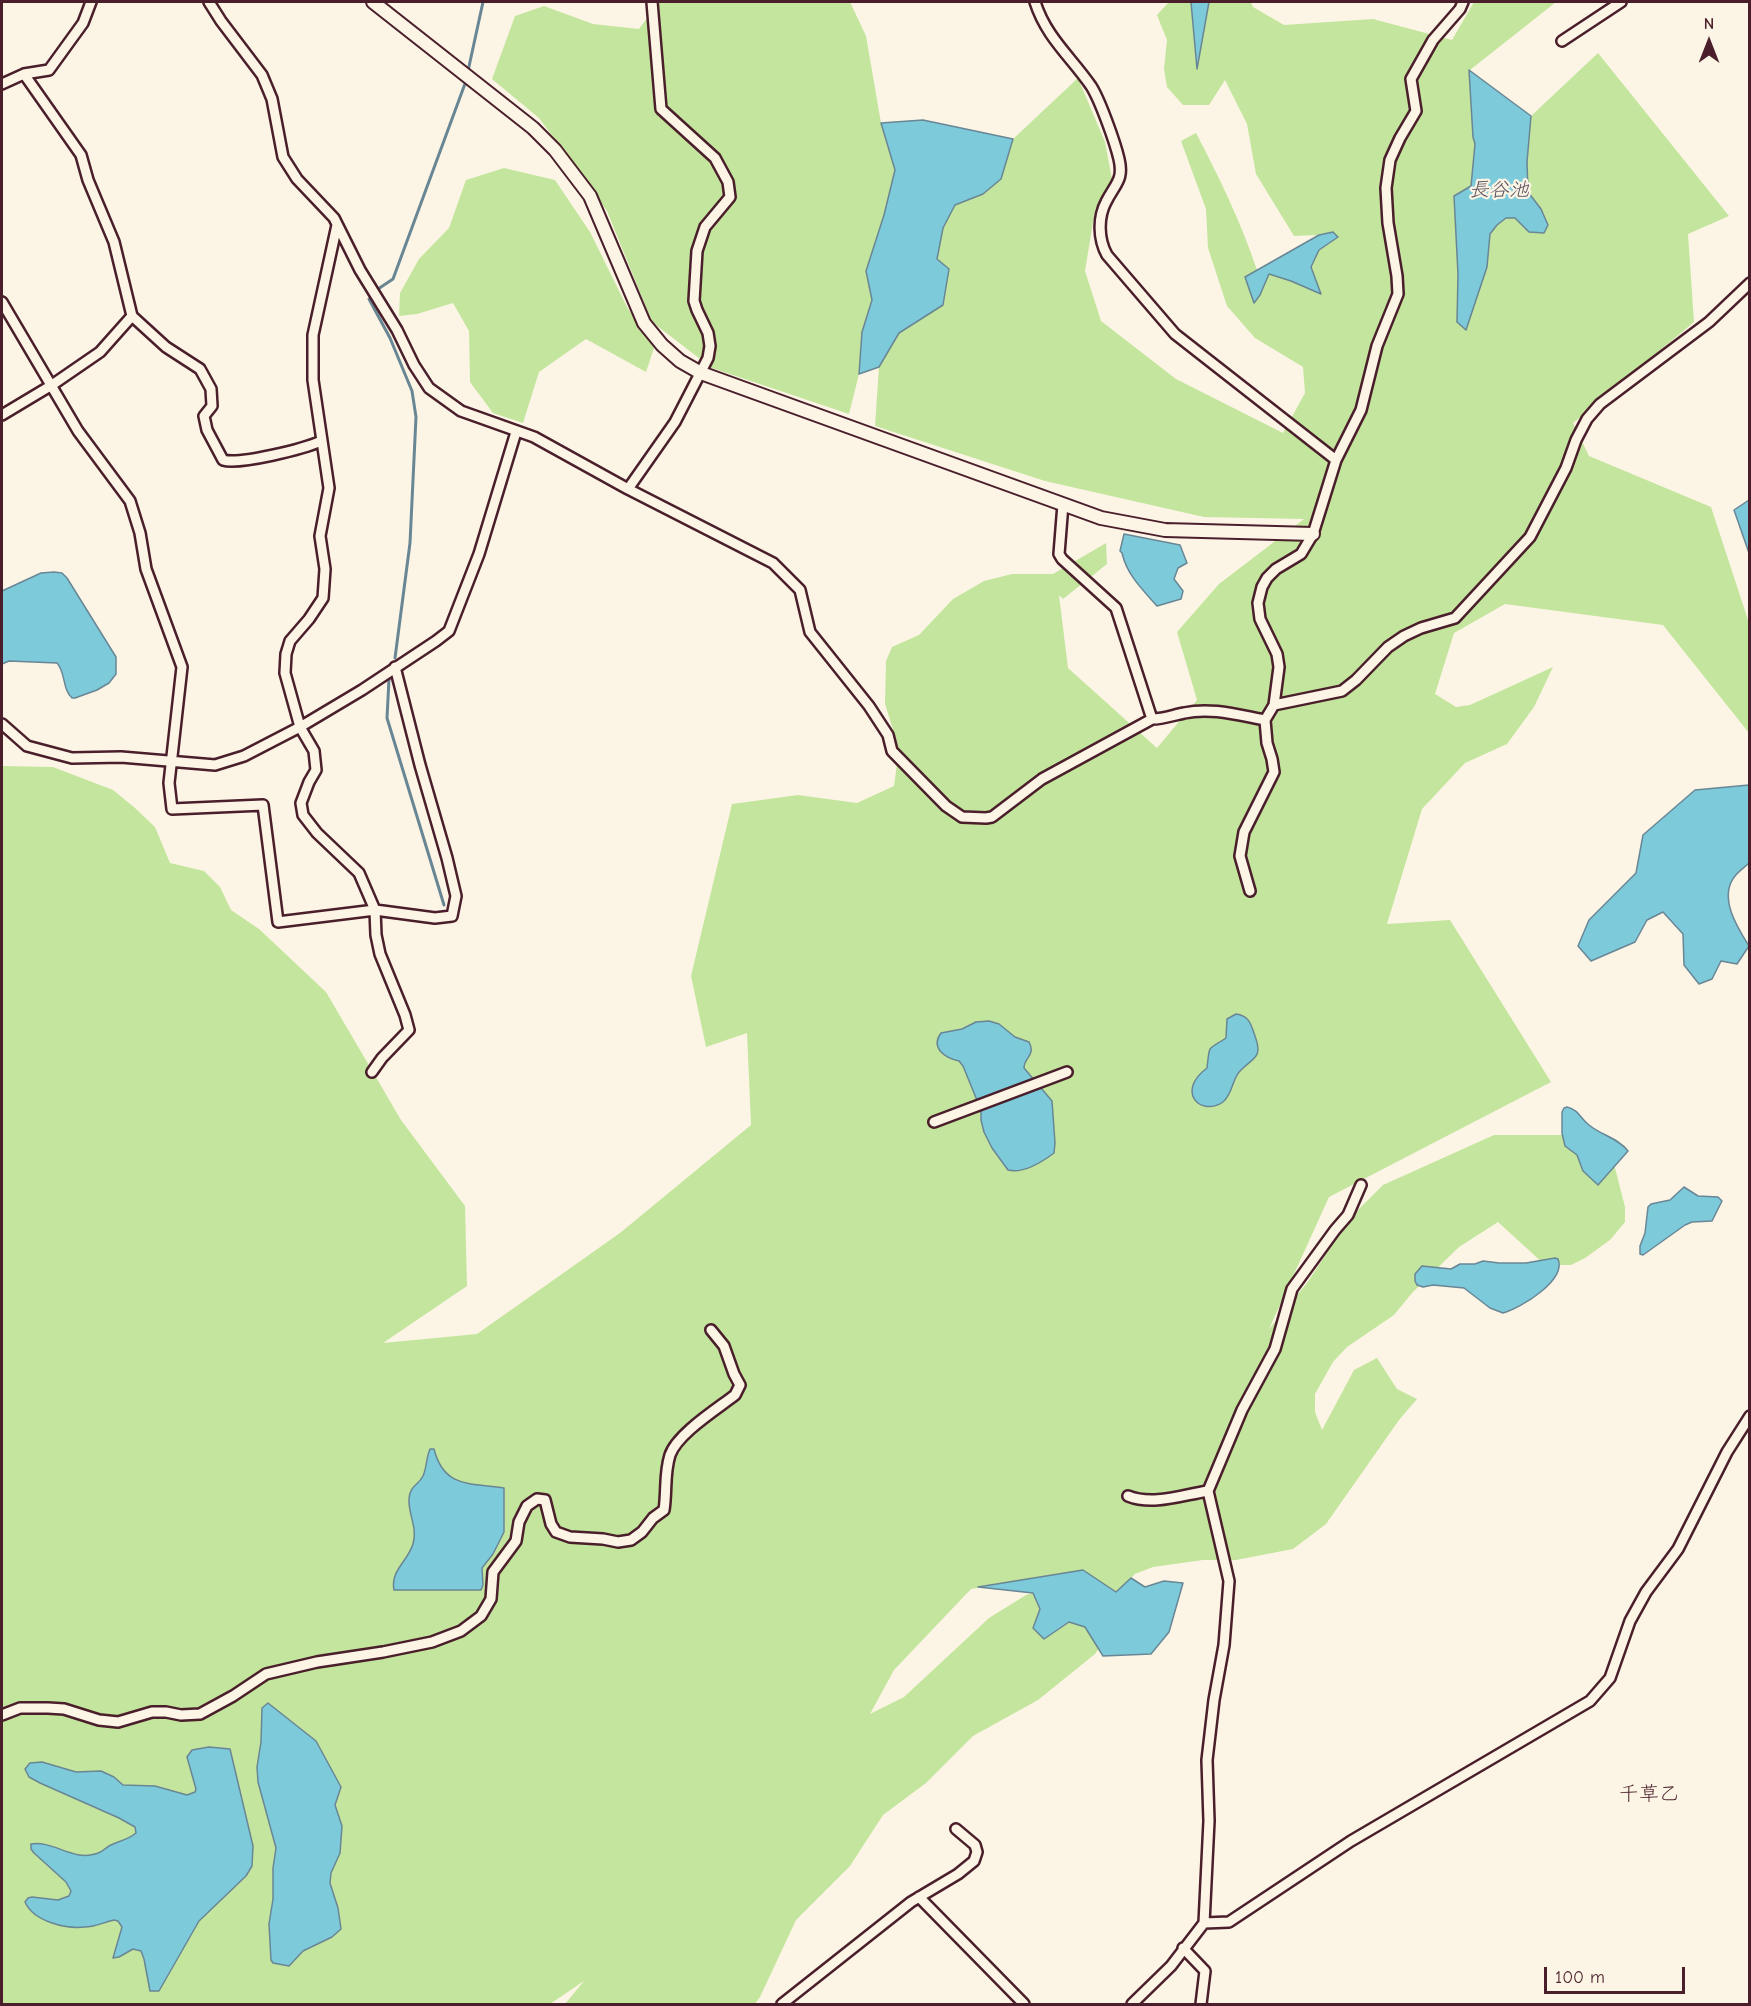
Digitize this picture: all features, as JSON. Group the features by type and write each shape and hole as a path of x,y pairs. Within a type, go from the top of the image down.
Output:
{"street":[{"path":"2,84 24,74 49,70 83,23 91,2"},
{"path":"209,2 262,75 272,99 283,157 297,179 334,218 360,270 429,388 461,411 534,437 628,489 773,563 782,570 800,590 810,632 869,706 888,735 892,751 946,806 962,817 986,818 998,814 1042,779 1152,719 1164,719 1185,712 1220,711 1265,720"},
{"path":"373,2 533,128 555,150 590,196 644,323 662,345 680,361 701,373 1101,518 1164,530 1313,534"},
{"path":"628,489 675,422 708,358 710,346 708,333 694,301 697,251 705,227 730,197 728,182 715,158 661,109 652,2"},
{"path":"1250,891 1240,856 1244,832 1274,772 1267,743 1265,720 1274,705 1279,667 1277,654 1260,619 1258,603 1267,578 1276,569 1301,554 1313,534 1336,460 1361,410 1377,346 1398,294 1388,223 1386,188 1390,160 1416,111 1411,79 1433,40 1460,9 1463,2"},
{"path":"1562,41 1621,2"},
{"path":"1036,4 1056,44 1094,92 1119,158 1122,175 1106,203 1100,223 1102,247 1107,255 1175,334 1336,460"},
{"path":"24,74 81,155 88,180 114,242 132,316 166,347 200,369 211,389 212,406 204,416 207,430 223,460 231,462 252,459 309,447 321,441"},
{"path":"337,225 313,335 313,380 329,488 320,536 325,569 323,598 309,619 290,640 286,654 285,673 300,727 314,751 316,770 301,803 303,815 317,833 359,873 375,910 376,935 380,954 409,1030 372,1072"},
{"path":"1274,705 1342,690 1356,680 1388,647 1404,636 1421,628 1455,618 1530,537 1566,468 1576,440 1587,419 1600,404 1709,322 1749,283"},
{"path":"2,302 78,431 130,501 140,533 146,569 182,668 169,783 172,809 263,806 278,922 375,910 435,918 452,916 456,896 395,667"},
{"path":"2,415 52,385 100,352 132,316"},
{"path":"2,724 27,746 72,758 121,758 215,765 244,756 300,727 362,690 436,642 449,631 480,554 516,432"},
{"path":"1063,504 1059,554 1116,608 1152,719"},
{"path":"934,1122 1067,1072"},
{"path":"1132,2004 1172,1966 1203,1923 1209,1821 1207,1760 1214,1700 1224,1645 1229,1581 1208,1491 1242,1410 1275,1349 1292,1289 1348,1215 1361,1185"},
{"path":"2,1714 20,1708 64,1709 99,1720 118,1722 152,1712 200,1714 266,1674 317,1662 432,1642 461,1631 481,1616 491,1599 494,1572 516,1541 519,1522 527,1506 537,1499 545,1500 551,1524 556,1532 570,1537 618,1542 631,1540 664,1510 666,1501 664,1489 669,1460 678,1440 735,1395 740,1385 724,1346 711,1330"},
{"path":"1203,1923 1229,1922 1351,1841 1590,1701 1610,1678 1630,1621 1646,1592 1678,1550 1727,1452 1749,1416"},
{"path":"1128,1496 1139,1500 1157,1500 1208,1491"},
{"path":"782,2004 885,1921 958,1874 974,1861 977,1852 975,1845 956,1829"},
{"path":"919,1897 1024,2004"},
{"path":"1184,1948 1205,1971 1201,2004"}],"green space":[{"path":"659,2 850,2 866,36 881,123 895,170 884,215 866,271 872,300 862,332 859,374 849,414 712,368 652,322 607,211 539,118 492,79 515,16 544,6 593,24 639,29"},
{"path":"1169,2 1191,2 1197,66 1209,2 1251,2 1253,7 1284,25 1373,19 1452,40 1474,2 1556,2 1470,70 1531,116 1598,53 1729,216 1688,234 1694,322 1573,423 1589,456 1711,507 1749,623 1749,733 1663,625 1505,604 1454,633 1435,694 1456,707 1470,705 1553,667 1534,707 1507,744 1465,763 1422,809 1387,924 1450,920 1551,1082 1329,1197 1269,1329 1307,1283 1350,1218 1383,1185 1494,1135 1574,1135 1614,1164 1625,1207 1625,1222 1610,1240 1585,1258 1571,1265 1545,1265 1498,1222 1459,1247 1412,1293 1394,1315 1347,1347 1333,1362 1315,1394 1315,1412 1322,1430 1354,1370 1377,1358 1397,1389 1417,1399 1399,1420 1326,1524 1293,1549 1236,1560 1203,1560 1153,1567 1135,1574 1117,1592 1117,1621 1095,1654 1038,1700 973,1736 926,1783 883,1815 850,1866 796,1920 755,2004 565,2004 584,1981 550,2004 2,2004 2,766 53,767 113,790 155,827 170,863 204,871 220,887 231,910 259,929 326,992 401,1120 465,1206 467,1286 383,1343 477,1334 620,1233 751,1125 747,1033 706,1047 691,976 732,804 798,795 857,803 894,786 899,749 885,704 886,661 892,647 919,635 953,599 984,581 1012,574 1053,574 1106,543 1107,564 1063,599 1059,595 1068,668 1157,748 1197,700 1177,632 1219,584 1304,519 1204,517 1045,481 875,426 879,367 899,333 943,305 937,259 943,228 955,205 983,194 1001,179 1013,139 1078,78 1105,142 1112,179 1095,210 1085,271 1101,321 1176,379 1283,433 1305,393 1303,367 1255,338 1227,306 1208,248 1206,209 1181,141 1196,133 1221,183 1257,270 1245,277 1264,283 1269,274 1320,293 1311,267 1319,250 1333,232 1294,236 1256,174 1247,124 1225,80 1209,105 1183,105 1167,87 1164,69 1167,40 1157,15","holes":["1085,1570 1077,1581 1026,1595 989,1618 904,1697 870,1714 894,1670 971,1589"]},
{"path":"504,168 555,180 590,232 627,307 654,348 646,372 586,339 539,372 523,423 493,413 470,382 469,331 453,303 417,314 399,316 400,293 419,259 449,228 466,180"}],"water":[{"path":"1191,2 1209,2 1197,69"},
{"name":"長谷池","path":"1469,70 1531,116 1527,162 1528,192 1541,209 1548,225 1544,233 1529,232 1515,218 1506,218 1497,225 1490,234 1487,267 1466,330 1457,322 1458,274 1454,196 1471,186 1475,144"},
{"path":"923,120 1013,139 1001,179 983,194 955,205 943,228 937,259 949,269 943,305 899,333 879,367 859,374 862,332 872,300 866,271 884,215 895,170 881,123"},
{"path":"1333,232 1338,237 1319,250 1311,267 1321,294 1269,274 1254,303 1245,277 1319,235"},
{"path":"1749,500 1749,553 1734,510"},
{"path":"1124,534 1180,545 1187,563 1178,568 1174,579 1183,591 1181,599 1157,606 1146,594 1131,575 1120,551"},
{"path":"41,573 62,573 67,578 116,657 116,674 109,683 75,698 69,694 57,663 9,661 2,664 2,591"},
{"path":"1749,785 1749,863 1735,876 1728,893 1731,912 1749,946 1737,964 1721,961 1712,979 1699,984 1684,965 1683,934 1663,912 1647,920 1635,942 1591,961 1578,946 1589,920 1636,873 1643,835 1695,790"},
{"path":"1236,1014 1249,1022 1257,1043 1258,1053 1238,1073 1229,1095 1223,1102 1215,1106 1200,1104 1192,1093 1193,1086 1207,1068 1210,1048 1226,1038 1227,1019"},
{"path":"989,1021 999,1024 1015,1037 1029,1042 1031,1050 1024,1068 1052,1101 1054,1153 1026,1169 1008,1170 992,1148 984,1132 981,1110 963,1066 959,1061 944,1055 938,1048 938,1038 941,1033 962,1029 976,1022"},
{"path":"1567,1107 1628,1151 1598,1185 1583,1171 1577,1155 1565,1146 1562,1133 1562,1112"},
{"path":"1684,1187 1698,1196 1718,1197 1722,1201 1712,1221 1692,1222 1685,1225 1643,1255 1640,1254 1648,1207 1651,1204 1670,1200"},
{"path":"1558,1259 1559,1267 1556,1276 1549,1284 1531,1299 1503,1313 1490,1308 1464,1288 1433,1285 1423,1287 1417,1285 1415,1281 1415,1274 1422,1266 1451,1269 1460,1264 1475,1264 1483,1261 1526,1263"},
{"path":"430,1449 434,1449 439,1462 452,1478 470,1484 504,1488 504,1532 493,1554 482,1568 481,1590 394,1590 395,1577 411,1550 414,1538 409,1505 410,1494 423,1476"},
{"path":"1083,1570 1116,1592 1131,1578 1145,1587 1164,1581 1183,1583 1169,1632 1151,1654 1103,1656 1085,1627 1069,1622 1044,1639 1033,1628 1040,1609 1033,1593 978,1587"},
{"path":"268,1703 316,1741 341,1787 335,1805 342,1826 340,1853 331,1873 330,1883 338,1908 341,1929 332,1937 303,1951 289,1966 273,1963 271,1960 269,1924 276,1848 258,1782 257,1767 261,1742 262,1708"},
{"path":"209,1747 230,1749 253,1846 252,1866 246,1876 199,1921 159,1991 150,1991 141,1951 133,1949 113,1958 122,1927 118,1921 89,1927 60,1925 36,1915 25,1902 32,1897 58,1900 69,1896 71,1891 66,1882 34,1853 31,1844 47,1845 79,1855 87,1855 99,1853 130,1837 136,1833 135,1827 40,1783 29,1777 25,1769 30,1763 42,1762 76,1772 101,1771 114,1777 123,1785 155,1786 187,1795 195,1792 196,1789 187,1757 192,1750"}],"waterway":[{"path":"468,71 483,2"},
{"path":"378,289 393,279 466,81"},
{"path":"369,299 390,338 412,391 416,417 410,543 395,658"},
{"path":"389,679 387,718 444,905"}],"district":[{"name":"千草乙","path":"1649,1794"}]}
